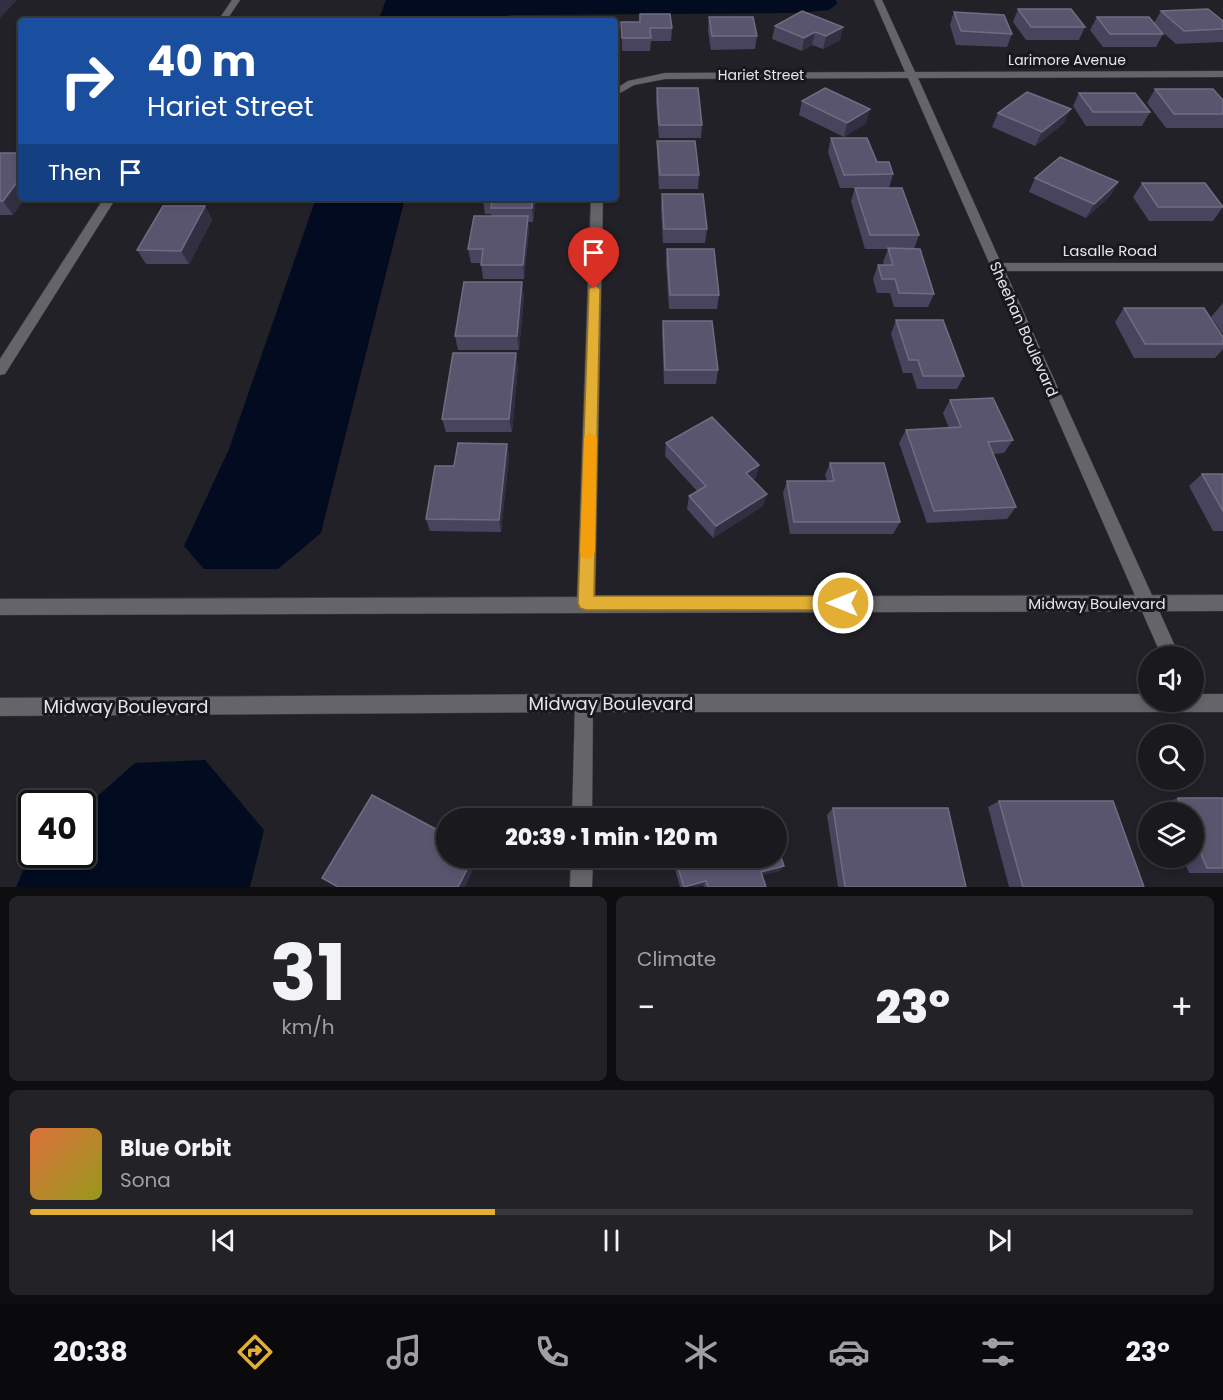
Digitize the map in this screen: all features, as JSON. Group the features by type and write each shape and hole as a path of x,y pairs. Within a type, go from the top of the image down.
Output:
{"street":[{"path":"224,18 236,0"},
{"name":"Sheehan Boulevard","path":"878,0 1166,646"},
{"name":"Larimore Avenue","path":"911,74 1223,74"},
{"name":"Hariet Street","path":"618,91 631,83 665,76 911,74"},
{"path":"0,370 108,201"},
{"path":"586,603 597,201"},
{"name":"Lasalle Road","path":"996,267 1223,267"},
{"name":"Midway Boulevard","path":"0,606 1223,603"},
{"path":"582,808 584,703"},
{"name":"Midway Boulevard","path":"0,707 584,703 1138,703"},
{"name":"Midway Boulevard","path":"1204,703 1223,703"},
{"path":"581,887 582,868"}],"water":[{"path":"386,0 836,0 837,4 829,10 795,13 379,18"},
{"path":"315,201 404,201 321,533 278,569 204,569 184,546 229,449"},
{"path":"205,760 264,830 250,887 16,887 24,868 96,868 96,798 135,763"}],"building":[{"path":"1018,9 1071,9 1085,27 1031,27"},
{"path":"1208,9 1223,21 1223,29 1184,31 1161,11"},
{"path":"802,11 843,27 826,36 815,32 804,38 775,26"},
{"path":"954,12 1004,15 1012,34 961,31"},
{"path":"640,14 670,14 672,28 650,28 651,38 622,38 621,22 640,22"},
{"path":"709,17 753,17 757,36 712,36"},
{"path":"1097,17 1149,17 1163,34 1110,34"},
{"path":"657,88 698,88 702,125 659,125"},
{"path":"825,88 870,109 847,123 802,101"},
{"path":"1155,89 1213,89 1223,100 1223,114 1174,114"},
{"path":"1027,92 1071,109 1042,132 998,113"},
{"path":"1079,93 1135,93 1150,112 1093,112"},
{"path":"831,138 867,138 877,162 889,162 893,174 844,175"},
{"path":"657,141 695,141 699,175 660,175"},
{"path":"0,153 18,153 18,181 3,201 0,201"},
{"path":"1060,157 1118,182 1094,204 1035,178"},
{"path":"1142,183 1205,183 1223,207 1158,207"},
{"path":"855,188 902,188 919,235 870,235"},
{"path":"662,194 703,194 707,229 664,229"},
{"path":"492,201 533,201 532,208 491,208"},
{"path":"163,206 205,206 181,251 137,250"},
{"path":"474,216 528,216 523,265 481,265 483,249 468,249"},
{"path":"888,248 920,249 934,294 899,293 895,279 882,279 878,265 893,265"},
{"path":"667,249 714,249 719,295 670,295"},
{"path":"464,282 522,282 517,336 455,336"},
{"path":"1124,308 1204,308 1223,337 1223,344 1145,344"},
{"path":"896,320 943,320 964,376 923,376 918,360 909,360"},
{"path":"663,321 712,321 718,370 665,370"},
{"path":"453,353 516,353 509,419 442,419"},
{"path":"993,398 1013,440 988,442 1016,507 934,511 906,430 961,427 950,400"},
{"path":"712,417 759,465 746,473 767,494 716,526 689,496 706,486 666,443"},
{"path":"458,443 507,444 499,520 426,519 435,466 454,466"},
{"path":"830,463 884,463 900,522 794,522 787,481 834,481"},
{"path":"1202,474 1223,474 1223,511"},
{"path":"372,795 436,829 436,868 468,868 458,887 338,887 322,878"},
{"path":"1178,798 1223,798 1223,868 1207,868 1204,861 1204,802 1180,802"},
{"path":"999,801 1113,801 1144,887 1023,887"},
{"path":"833,808 948,808 966,887 845,887"},
{"path":"678,868 776,868 761,872 766,887 708,887 706,881 684,887"}],"slow traffic":[{"path":"587,552 590,438"}],"route":[{"path":"594,289 586,603 843,603"}]}
